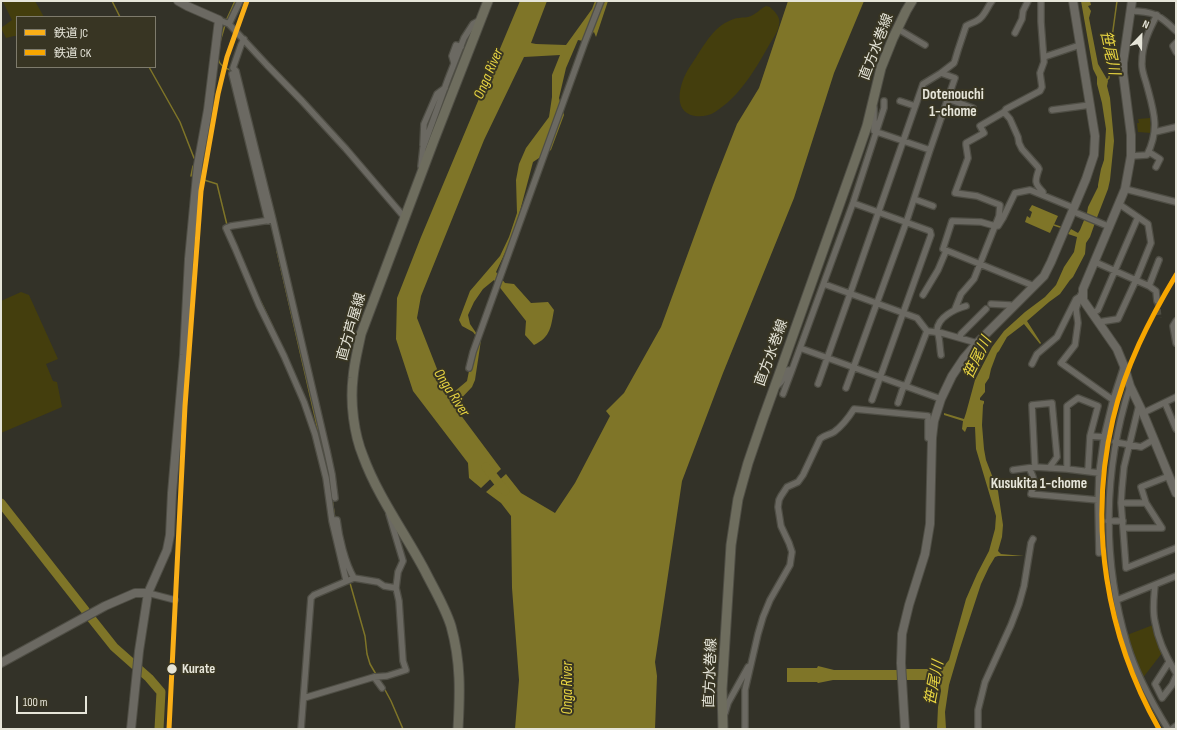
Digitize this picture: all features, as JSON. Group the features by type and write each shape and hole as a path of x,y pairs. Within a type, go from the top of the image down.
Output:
{"main road":[{"name":"直方芦屋線","path":"458,729 460,698 459,669 450,625 444,608 362,456 355,425 353,380 361,334 488,1"},
{"name":"直方水巻線","path":"723,729 722,689 731,545 738,499 748,463 867,126 881,68 912,1"}],"street":[{"path":"178,1 186,6 225,22 244,39 346,149 405,218"},
{"path":"131,729 138,663 148,593 168,550 170,534 184,355 189,259 198,166 225,22 240,1"},
{"path":"469,368 473,352 601,1"},
{"path":"818,384 923,84 941,73 955,60 966,26 982,17 992,1"},
{"path":"1015,33 1022,19 1023,11 1028,1"},
{"path":"955,309 961,294 974,279 999,216 1000,205 977,196 955,193 968,158 966,143 984,133 980,126 1004,112 1006,109 1040,91 1042,87 1040,73 1044,62 1041,1"},
{"path":"906,729 901,663 902,634 909,605 925,554 930,524 932,438 934,420 941,399 952,376 964,358 1044,276 1075,211 1094,155 1095,136 1073,1"},
{"path":"1113,400 1062,363 1075,346 1078,323 1076,309 1108,226 1125,189 1130,156 1131,135 1123,63 1132,1"},
{"path":"1130,11 1152,12 1176,31"},
{"path":"1130,156 1147,155 1155,132 1154,111 1143,73 1142,63 1144,46 1148,33 1157,15"},
{"path":"423,171 421,165 424,147 454,63 464,38 473,24 480,20"},
{"path":"898,29 925,45"},
{"path":"244,39 240,45 233,68 236,71 275,228 327,451 335,498"},
{"path":"1176,43 1173,46 1176,52"},
{"path":"1044,57 1080,45"},
{"path":"846,388 906,223 955,78 941,73"},
{"path":"232,74 269,220 226,228 259,305 284,356 304,402 315,434 326,478 334,520 350,579"},
{"path":"874,92 874,131 930,150"},
{"path":"948,99 973,108"},
{"path":"900,100 915,106"},
{"path":"783,394 853,203 884,108 884,101"},
{"path":"1052,110 1090,105"},
{"path":"1004,112 1010,118 1022,149 1038,167 1036,183 1043,192 1043,195"},
{"path":"1155,132 1176,127"},
{"path":"1149,152 1160,159 1156,167"},
{"path":"1125,189 1175,200"},
{"path":"1034,286 943,249 952,220 981,222 998,226 1015,193 1030,190 1108,226"},
{"path":"914,199 933,206"},
{"path":"853,203 930,231 931,235 872,400"},
{"path":"1099,322 1118,318 1151,243 1148,224 1119,204"},
{"path":"1093,313 1098,310 1138,217"},
{"path":"923,294 938,270 946,251"},
{"path":"1149,286 1159,260"},
{"path":"1095,262 1149,286 1156,291 1157,301"},
{"path":"824,284 917,318 927,331 937,332 977,343"},
{"path":"1082,292 1083,300 1117,349 1130,386 1153,440 1172,478 1176,493"},
{"path":"1032,364 1037,354 1057,337 1076,299 1082,292"},
{"path":"991,304 1010,305 1012,308"},
{"path":"941,355 937,332 938,326 948,314 955,309 966,306"},
{"path":"960,338 961,334 986,309"},
{"path":"1176,321 1173,326 1176,343"},
{"path":"898,403 927,331"},
{"path":"800,348 941,399"},
{"path":"1099,552 1099,473 1104,437 1113,400 1124,366"},
{"path":"774,388 781,382 788,370 792,370"},
{"path":"1130,386 1122,409 1115,442 1111,473 1108,521 1109,547 1117,600 1127,644 1156,709 1168,729"},
{"path":"1176,397 1165,403 1141,409 1135,417 1124,467 1121,503 1126,568 1176,548"},
{"path":"1067,469 1067,406 1078,398 1098,406 1090,436 1088,471"},
{"path":"1049,468 1057,457 1052,403 1032,405 1032,474 1035,484 1031,494 1098,500"},
{"path":"1165,403 1176,429"},
{"path":"746,729 745,690 763,617 770,600 790,565 792,552 781,526 778,507 781,496 787,487 798,482 803,475 820,439 823,436 834,432 847,419 854,409 928,416 928,438 932,438"},
{"path":"1090,436 1104,437"},
{"path":"1115,442 1141,447 1153,440"},
{"path":"1013,470 1032,467 1099,473"},
{"path":"1123,528 1162,528 1146,502 1141,487 1172,478"},
{"path":"304,698 406,670 403,661 399,601 396,588 398,572 402,561 385,501"},
{"path":"1121,503 1146,502"},
{"path":"1108,521 1123,521"},
{"path":"978,729 978,710 985,682 1019,604 1033,539"},
{"path":"1117,600 1176,576"},
{"path":"301,729 311,598 314,595 350,579 378,582 384,586 396,588"},
{"path":"1155,585 1155,622 1163,650 1176,673"},
{"path":"1,663 105,606 135,594 148,593 175,600"},
{"path":"1169,662 1155,684 1162,698 1172,685 1176,676"},
{"path":"723,717 728,704 751,664"},
{"path":"377,677 382,688"},
{"path":"1172,729 1176,726"}],"shaded area":[{"path":"35,1 43,16 16,16 16,36 6,38 1,28 12,20 3,2"},
{"path":"766,6 770,7 777,15 779,20 778,28 775,36 752,74 732,99 713,113 695,116 687,113 680,103 681,88 689,68 706,42 721,25 734,19 751,16"},
{"path":"1150,118 1151,133 1138,132 1138,119"},
{"path":"21,292 29,295 58,359 46,364 53,381 57,382 62,407 1,433 1,301"},
{"path":"1153,625 1162,653 1142,679 1134,661 1127,635"}],"water":[{"path":"520,1 547,1 531,43 566,45 592,9 595,1 608,1 596,37 594,32 583,41 578,40 566,68 559,98 564,115 551,150 533,162 510,242 496,272 505,283 514,284 531,303 548,302 554,310 547,335 540,342 534,345 525,335 526,321 494,280 483,289 474,302 468,315 470,324 481,340 475,380 472,387 454,406 501,469 481,488 469,478 468,463 413,391 396,339 397,298","holes":["560,55 552,75 552,97 549,117 526,148 519,164 516,180 517,213 509,237 500,256 470,291 459,320 462,326 473,332 476,336 467,381 448,397 417,318 421,296 484,140 524,57"]},
{"path":"788,1 864,1 834,73 794,198 723,373 682,481 655,662 657,676 655,729 515,729 519,680 512,588 511,516 501,503 486,492 506,474 521,493 555,513 575,483 610,416 606,411 624,393 661,327 737,124 759,88"},
{"path":"1081,1 1090,1 1091,5 1088,6 1091,11 1089,18 1098,64 1108,81 1107,86 1110,98 1114,141 1110,180 1090,237 1086,243 1085,254 1073,277 1060,294 1027,321 1041,343 1040,344 1024,324 1007,337 997,353 989,378 985,384 985,392 980,398 980,400 984,401 982,425 984,449 986,460 998,491 1003,525 1002,537 998,551 1001,554 1024,556 998,556 995,557 989,567 981,584 949,685 945,712 946,729 937,729 938,707 941,691 940,684 936,680 833,680 818,683 787,682 787,668 817,668 818,666 834,670 939,669 949,660 966,599 989,551 995,529 996,516 976,449 975,427 967,427 965,432 962,429 963,421 944,415 944,413 964,419 975,380 992,347 1004,331 1025,312 1045,297 1056,285 1064,267 1074,252 1077,237 1068,234 1071,229 1078,233 1080,230 1088,207 1098,187 1104,160 1106,129 1097,77 1093,69"},
{"path":"1032,205 1058,216 1050,233 1025,222 1027,216 1030,218 1032,212 1029,210"}],"waterway":[{"path":"112,1 120,16"},
{"path":"226,21 235,1"},
{"name":"笹尾川","path":"1107,80 1109,78 1110,52 1117,1"},
{"path":"219,52 225,25"},
{"path":"218,58 221,65 233,72"},
{"path":"150,68 180,122 194,158"},
{"path":"191,176 193,166"},
{"path":"201,179 217,184 227,225"},
{"path":"1054,225 1063,228"},
{"path":"277,251 327,469"},
{"path":"261,302 273,327"},
{"name":"Onga River","path":"486,467 505,491"},
{"path":"329,479 335,519"},
{"path":"1,503 85,610"},
{"path":"346,567 349,579"},
{"path":"350,583 365,636 367,654 370,664 377,676"},
{"path":"91,618 114,647 149,678 161,692 159,729"},
{"path":"384,688 403,729"}],"tunnel":[{"path":"1157,301 1159,318"}],"rail line":[{"name":"JC","path":"169,729 185,406 201,191 218,94 227,57 247,1"},
{"name":"CK","path":"1159,729 1141,693 1126,656 1115,618 1107,578 1103,539 1102,499 1106,459 1113,419 1124,381 1147,327 1176,275"}],"place":[{"name":"Kurate","path":"172,669"}],"district":[{"name":"Dotenouchi 1-chome","path":"953,104"},
{"name":"Kusukita 1-chome","path":"1039,484"}]}
